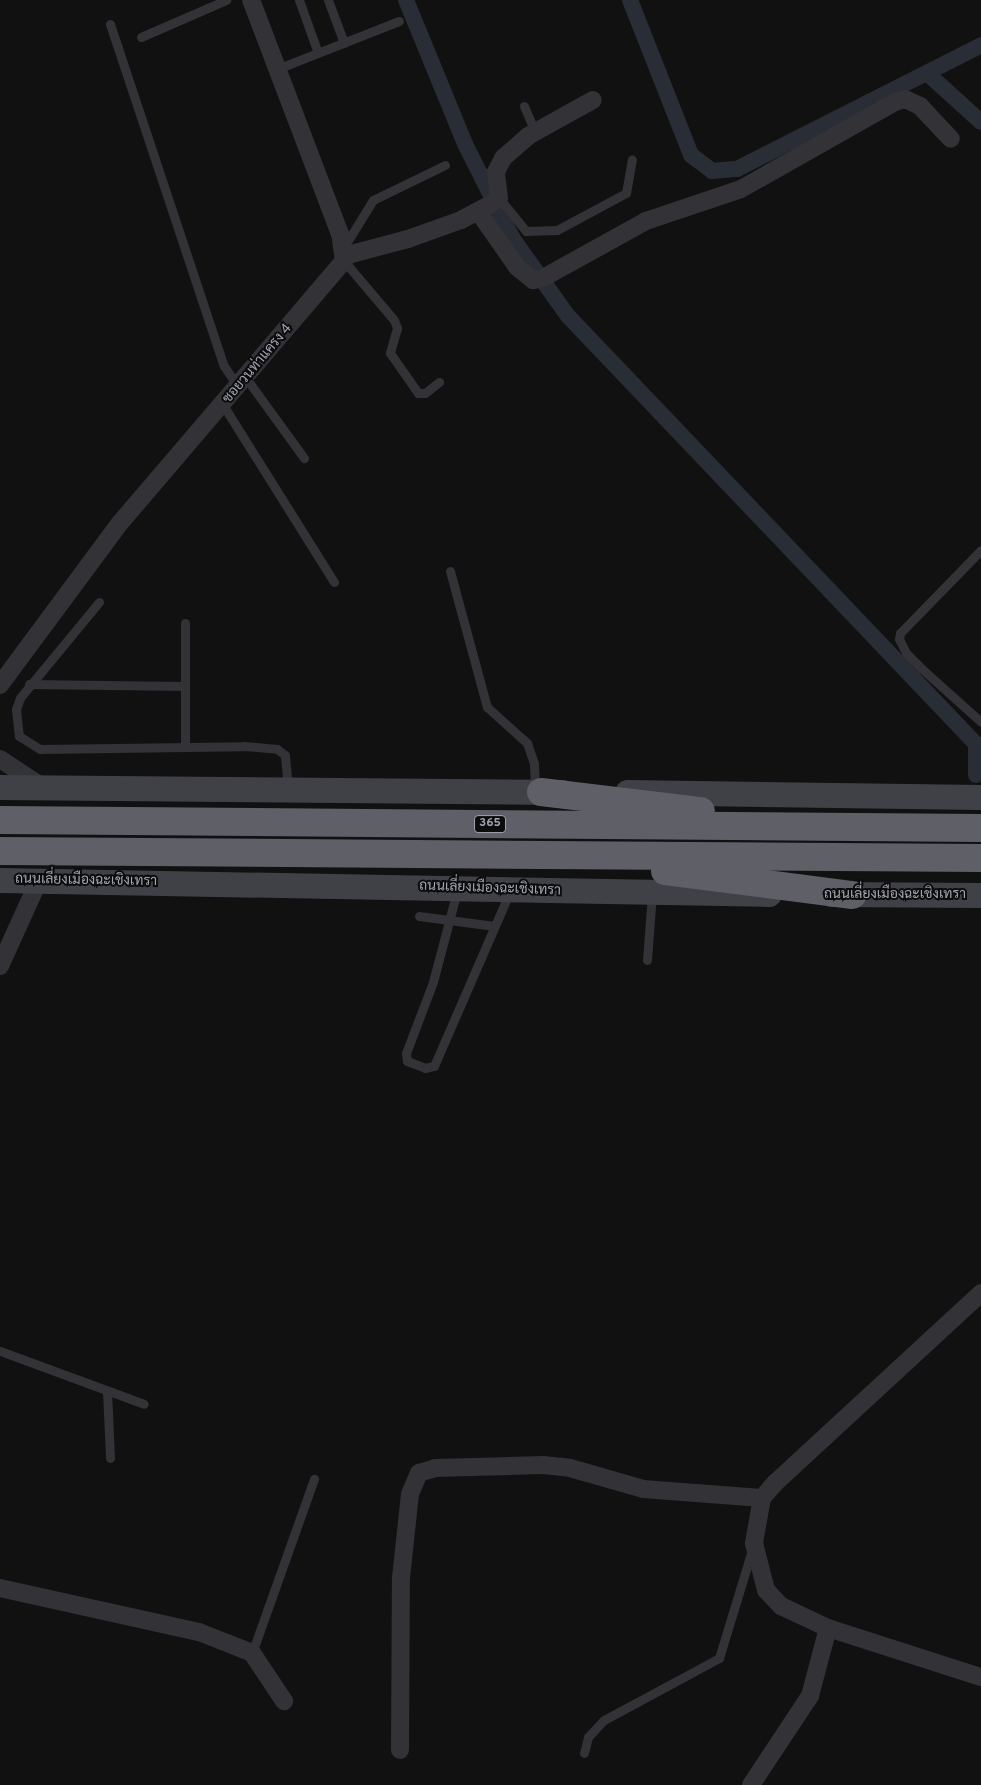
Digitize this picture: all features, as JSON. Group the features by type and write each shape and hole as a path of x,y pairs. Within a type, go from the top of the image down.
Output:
{"highway":[{"path":"538,792 839,827"},
{"name":"365","path":"0,820 981,828"},
{"name":"ถนนเลี่ยงเมืองฉะเชิงเทรา","path":"0,851 981,858"},
{"path":"540,855 852,894"}],"main road":[{"path":"0,787 288,788 981,797"},
{"name":"ถนนเลี่ยงเมืองฉะเชิงเทรา","path":"0,880 458,888 652,894 981,895"}],"street":[{"path":"251,0 344,255 408,239 478,211 499,198 498,164 535,132 593,100"},
{"path":"478,211 516,267 533,280 543,278 646,221 741,189 895,102 906,99 920,106 951,139"},
{"name":"ซอยวนท่าแครง 4","path":"0,686 120,523 223,405 344,255"},
{"path":"0,759 41,786"},
{"path":"0,966 39,880"},
{"path":"981,1293 887,1377 762,1498 754,1543 769,1596 781,1606 828,1628 981,1677"},
{"path":"400,1750 401,1578 410,1494 419,1473 434,1468 542,1465 570,1468 643,1489 762,1498"},
{"path":"0,1588 199,1632 252,1653 284,1701"},
{"path":"752,1785 810,1696 828,1628"}],"lane":[{"path":"141,37 224,0"},
{"path":"299,0 318,53"},
{"path":"328,0 344,43"},
{"path":"277,70 399,21"},
{"path":"110,24 224,366 242,382 304,458"},
{"path":"524,106 535,132"},
{"path":"499,198 526,231 557,230 626,193 632,160"},
{"path":"439,382 425,393 418,393 390,353 397,328 394,320 344,255 373,200 445,165"},
{"path":"223,405 334,582"},
{"path":"981,550 900,633 899,639 906,653 922,670 981,722"},
{"path":"450,571 487,706 526,743 534,763 538,792"},
{"path":"99,602 29,684 16,709 19,736 27,743 40,748 185,747 278,749 285,755 288,788"},
{"path":"185,623 185,747"},
{"path":"29,684 185,686"},
{"path":"458,888 433,982 406,1053 406,1061 425,1068 434,1066 510,890"},
{"path":"647,960 652,894"},
{"path":"419,916 494,926"},
{"path":"0,1351 144,1404"},
{"path":"107,1391 110,1458"},
{"path":"252,1653 314,1479"},
{"path":"584,1753 588,1737 604,1720 719,1658 727,1640 754,1543"}],"waterway":[{"path":"406,0 465,144 513,239 568,316 976,744 976,775"},
{"path":"630,0 691,155 712,171 737,169 981,45"},
{"path":"927,73 981,122"}]}
